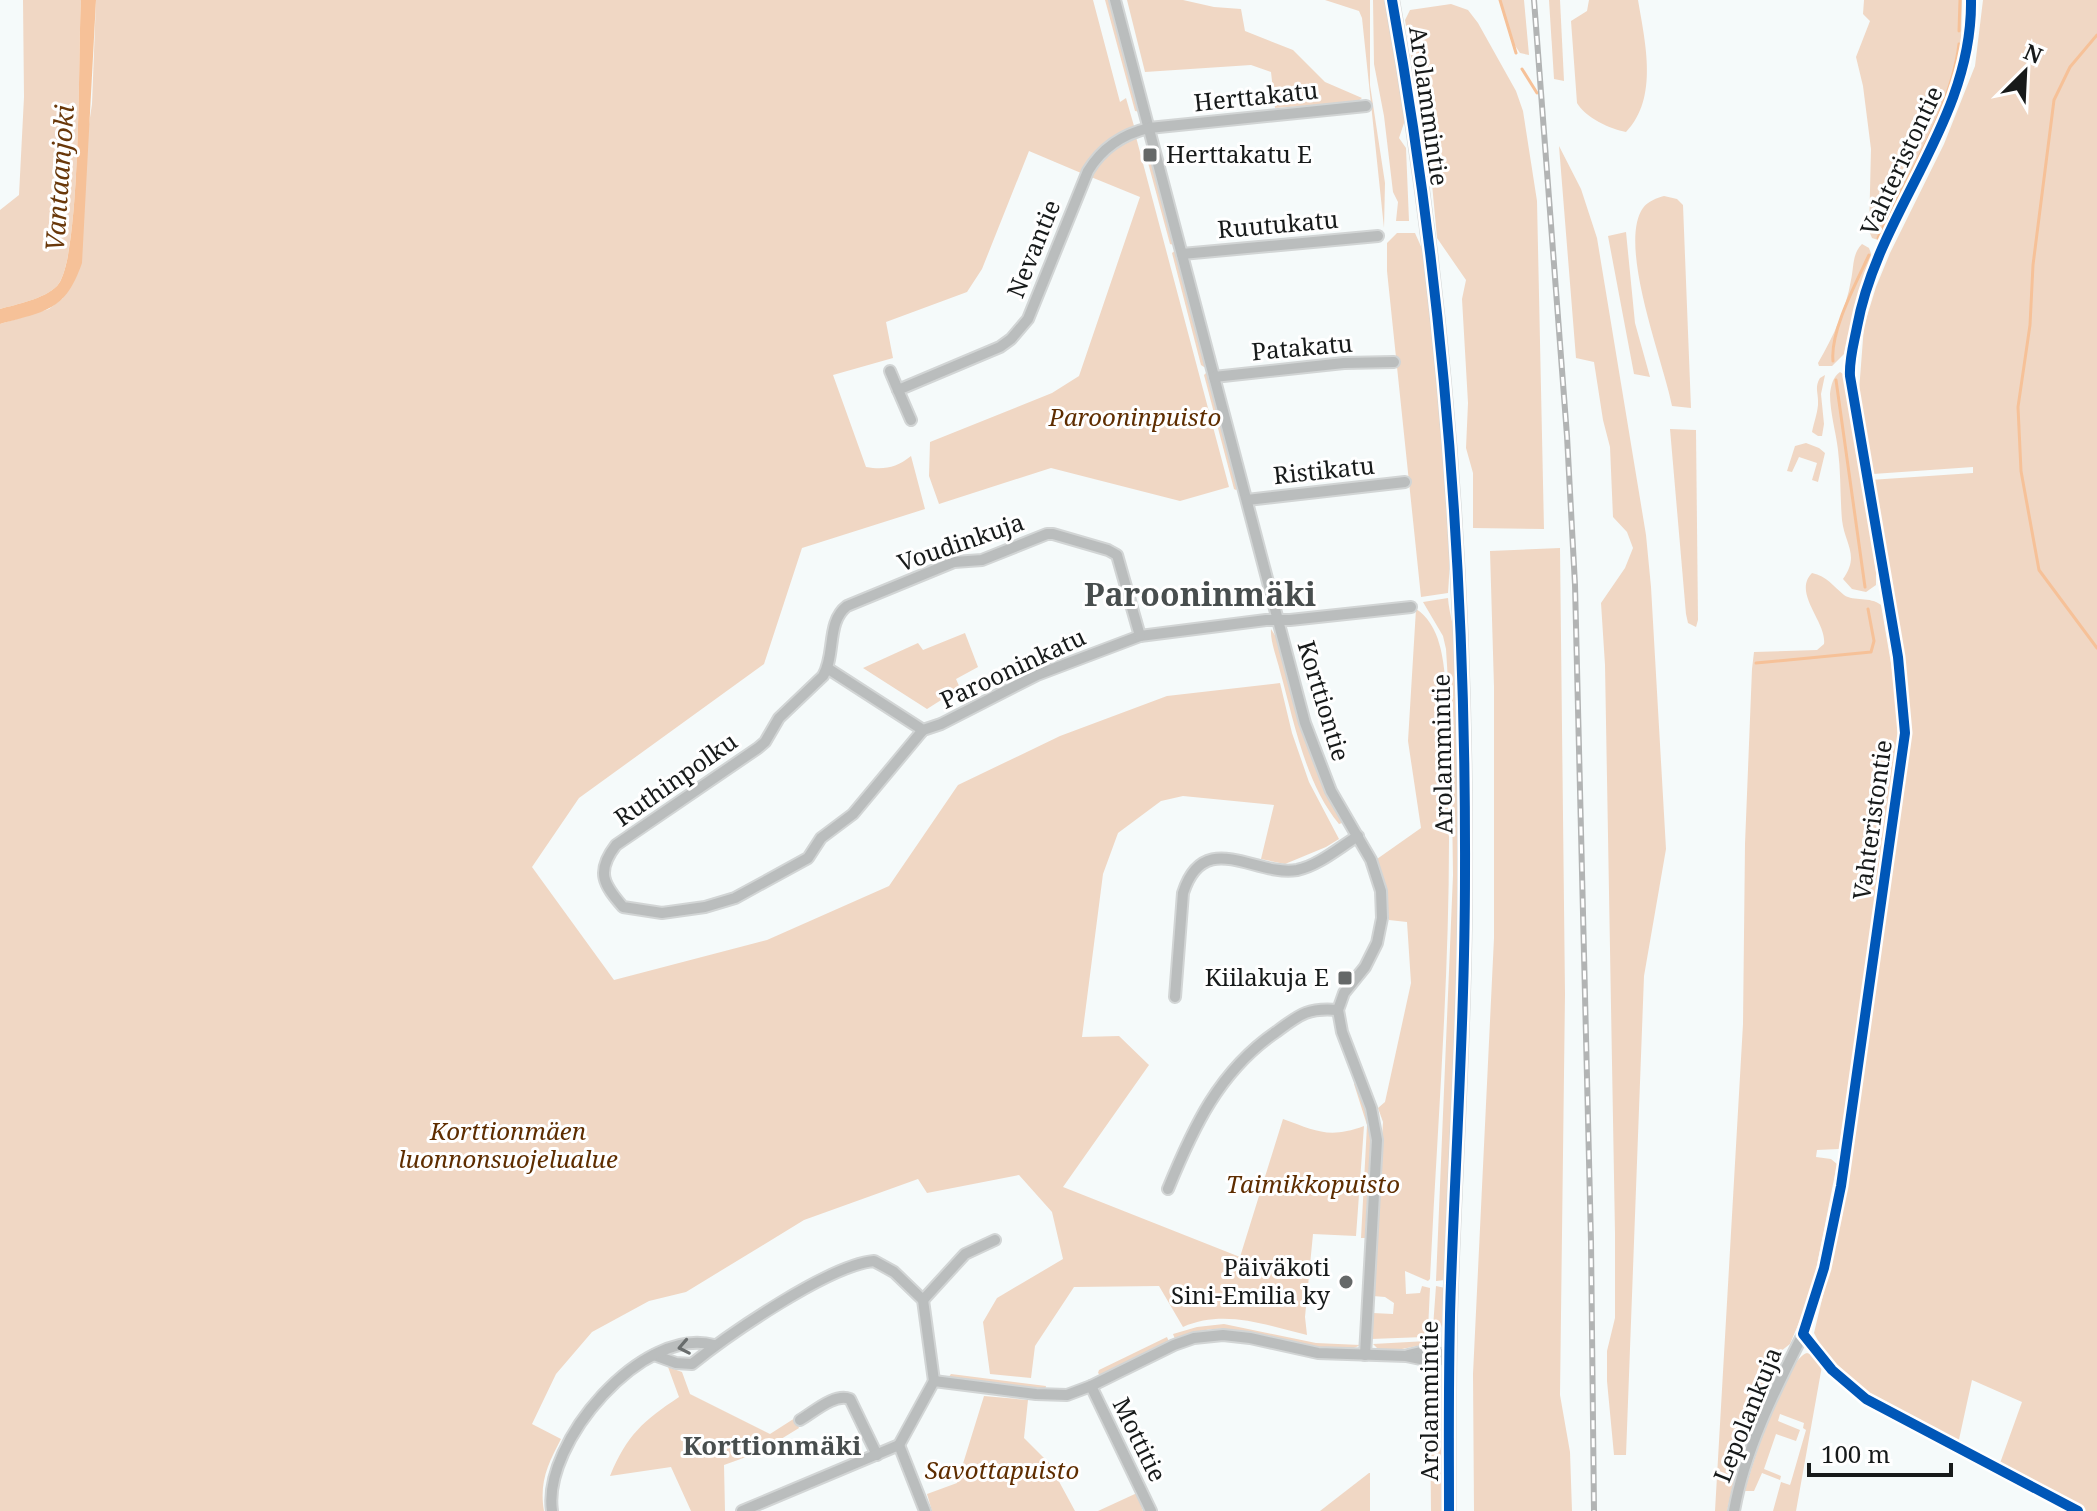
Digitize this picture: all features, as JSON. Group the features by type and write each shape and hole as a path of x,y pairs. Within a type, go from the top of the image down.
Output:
{"street":[{"name":"Korttiontie","path":"1115,0 1305,723 1331,791 1358,836 1377,877 1382,918 1377,943 1370,959 1344,993 1338,1010"},
{"name":"Arolammintie","path":"1392,0 1435,303 1459,596 1465,874 1449,1357 1449,1511"},
{"name":"Vahteristontie","path":"1803,1334 1824,1268 1841,1186 1905,733 1898,657 1866,480 1850,359 1870,280 1946,120 1961,80 1968,45 1971,0"},
{"name":"Herttakatu","path":"1149,128 1366,106"},
{"name":"Nevantie","path":"898,390 1000,347 1011,339 1034,308 1082,182 1095,159 1116,141 1149,128"},
{"name":"Ruutukatu","path":"1182,254 1378,236"},
{"name":"Patakatu","path":"1214,377 1329,364 1394,362"},
{"path":"890,371 911,420"},
{"name":"Ristikatu","path":"1247,500 1405,482"},
{"name":"Voudinkuja","path":"827,668 836,621 847,606 954,562 982,560 1047,534 1117,555 1140,636"},
{"name":"Parooninkatu","path":"827,668 923,730 941,724 1037,675 1140,636 1411,607"},
{"name":"Ruthinpolku","path":"827,668 779,718 758,748 616,845 609,854 603,881 623,907 662,913 705,907 735,898 808,858 821,838 853,814 923,730"},
{"path":"1175,997 1183,893 1186,883 1198,868 1224,857 1277,869 1297,870 1358,836"},
{"path":"1168,1189 1190,1134 1240,1061 1263,1040 1305,1012 1338,1010 1342,1032 1371,1108 1377,1140 1365,1355"},
{"path":"923,1300 965,1254 995,1240"},
{"path":"654,1355 676,1363 692,1364 714,1345 806,1289 864,1262 874,1261 887,1267 923,1300 934,1381 899,1445 742,1511"},
{"path":"1803,1334 1832,1370 1866,1399 2078,1511"},
{"name":"Lepolankuja","path":"1734,1511 1750,1454 1803,1334"},
{"path":"934,1381 1051,1396 1067,1395 1174,1345 1210,1336 1236,1335 1318,1353 1406,1356 1435,1362 1449,1357"},
{"path":"552,1511 552,1490 558,1465 574,1431 617,1380 654,1355 692,1344 714,1345"},
{"name":"Mottitie","path":"1091,1386 1151,1511"},
{"path":"800,1420 843,1396 850,1399 877,1455"},
{"path":"899,1445 925,1511"}],"green space":[{"path":"23,0 81,0 75,197 65,268 57,286 38,298 0,309 0,210 19,195 24,97"},
{"path":"96,0 1093,0 1120,102 1126,98 1134,126 1103,146 1081,173 1029,151 982,269 967,292 886,322 893,358 833,375 866,467 890,467 911,456 925,509 802,548 764,664 579,798 532,867 614,980 767,940 889,886 958,785 1060,736 1167,696 1280,683 1292,733 1309,782 1339,839 1285,864 1261,859 1274,805 1183,796 1161,801 1118,833 1103,874 1082,1037 1119,1036 1149,1065 1063,1187 1240,1257 1283,1119 1332,1133 1364,1126 1356,1236 1313,1234 1305,1317 1307,1335 1245,1320 1214,1319 1183,1327 1159,1286 1074,1287 1035,1346 1031,1378 990,1374 983,1322 997,1298 1063,1259 1052,1212 1019,1175 927,1193 918,1179 804,1220 686,1292 649,1301 592,1332 556,1374 532,1424 561,1439 546,1474 544,1511 0,1511 0,324 49,309 63,298 92,104"},
{"path":"1105,0 1110,0 1140,112 1135,111"},
{"path":"1127,0 1183,0 1241,9 1245,31 1293,50 1325,82 1362,98 1357,102 1275,108 1271,72 1251,65 1145,72"},
{"path":"1325,0 1370,0 1370,85 1385,183 1384,228 1362,18 1359,11"},
{"path":"1373,0 1386,0 1405,120 1399,138 1406,148 1409,221 1396,221 1398,202 1393,192 1374,64"},
{"path":"1500,0 1524,0 1529,55 1520,53 1514,44"},
{"path":"1549,0 1560,0 1564,81 1554,79"},
{"path":"1589,0 1638,0 1646,51 1646,86 1643,103 1626,132 1599,122 1577,103 1571,21 1587,11"},
{"path":"1864,0 1962,0 1961,43 1951,86 1934,130 1878,240 1872,238 1869,231 1871,149 1856,57 1870,21 1863,14"},
{"path":"1983,0 2097,0 2097,1511 2084,1511 1999,1466 2022,1402 1972,1380 1958,1444 1867,1396 1828,1360 1814,1333 1842,1216 1909,738 1907,700 1870,480 1973,473 1973,467 1873,474 1859,391 1864,326 1890,253 1944,144 1975,66"},
{"path":"1451,4 1468,10 1478,23 1516,91 1523,111 1537,201 1544,529 1473,528 1473,473 1466,448 1468,403 1462,299 1466,280 1437,238 1432,184 1405,20 1410,10"},
{"name":"Parooninpuisto","path":"1136,137 1229,487 1180,501 1051,468 939,504 929,476 930,442 1052,393 1079,376 1140,197 1091,177 1109,153"},
{"path":"1559,146 1581,189 1597,238 1646,535 1666,849 1644,976 1626,1455 1614,1455 1607,1381 1607,1351 1615,1318 1615,1233 1605,665 1601,603 1625,568 1633,548 1627,532 1613,517 1610,447 1594,362 1576,358"},
{"path":"1152,158 1174,245 1170,244 1147,159"},
{"path":"1664,196 1677,199 1683,205 1691,408 1672,406 1645,305 1635,248 1636,225 1643,208"},
{"path":"1626,232 1635,323 1650,377 1634,374 1608,236"},
{"path":"1397,233 1415,233 1423,251 1448,501 1448,593 1421,597 1387,271 1387,243"},
{"path":"1862,244 1869,248 1873,259 1857,301 1844,354 1832,366 1819,366 1842,313 1855,256"},
{"path":"1176,250 1206,366 1204,367 1172,253"},
{"path":"1208,371 1238,488 1236,490 1204,375"},
{"path":"1840,372 1846,376 1876,571 1876,585 1866,592 1852,589 1843,579 1851,556 1842,520 1839,459 1830,394"},
{"path":"1825,375 1821,394 1824,424 1822,436 1818,436 1812,432 1818,405 1817,385"},
{"path":"1670,429 1696,430 1696,627 1688,623 1686,614"},
{"path":"1806,443 1825,453 1818,482 1812,480 1817,463 1799,457 1792,472 1787,471 1795,446"},
{"path":"1560,548 1565,994 1560,1395 1570,1452 1572,1511 1474,1511 1473,1374 1494,938 1494,687 1490,551"},
{"path":"1812,573 1826,579 1848,597 1881,605 1895,687 1898,740 1839,1149 1817,1150 1816,1157 1831,1159 1837,1164 1815,1275 1790,1344 1770,1360 1780,1367 1740,1453 1727,1511 1715,1511 1743,1024 1745,844 1752,669 1754,652 1817,650 1824,644 1824,635 1806,589"},
{"path":"1448,598 1455,640 1459,720 1460,880 1445,1280 1436,1281 1453,875 1451,729 1446,649 1443,636 1423,602"},
{"path":"1416,609 1424,615 1438,638 1442,656 1448,770 1447,961 1430,1279 1428,1281 1405,1271 1406,1294 1420,1293 1422,1286 1430,1288 1428,1330 1424,1337 1371,1339 1373,1313 1393,1314 1394,1303 1385,1297 1373,1296 1383,1122 1378,1108 1385,1102 1411,983 1407,922 1389,920 1384,881 1377,859 1421,828 1408,741"},
{"path":"1271,629 1311,755 1342,823 1339,824 1327,808 1309,771 1274,650"},
{"path":"965,633 978,667 956,679 960,688 927,709 863,668 918,643 923,650"},
{"path":"1356,1082 1370,1119 1371,1133 1365,1238 1361,1238 1367,1125 1354,1084"},
{"path":"1436,1286 1445,1288 1444,1310 1440,1330 1432,1341"},
{"path":"1224,1324 1316,1343 1360,1345 1333,1350 1314,1348 1224,1329 1200,1331 1175,1339 1173,1334"},
{"path":"1167,1337 1169,1342 1100,1375 1098,1373 1099,1370"},
{"path":"1427,1341 1427,1344 1397,1350 1378,1349 1373,1344"},
{"path":"1807,1353 1813,1355 1822,1366 1796,1511 1773,1511 1781,1482 1790,1485 1806,1430 1804,1423 1780,1414 1778,1421 1800,1430 1796,1441 1776,1434 1764,1469 1781,1476 1780,1480 1762,1473 1754,1491 1745,1491 1780,1393 1789,1373"},
{"path":"668,1367 682,1372 690,1394 770,1434 795,1418 799,1428 760,1452 724,1465 725,1511 691,1511 671,1467 610,1476 637,1430 679,1397"},
{"path":"1431,1367 1441,1381 1438,1411 1430,1411"},
{"path":"951,1374 1046,1386 1045,1390 948,1378"},
{"name":"Savottapuisto","path":"984,1396 1028,1400 1024,1438 1049,1463 1075,1511 932,1511 927,1494 957,1483"},
{"path":"1437,1415 1442,1453 1443,1511 1431,1511 1430,1416"},
{"path":"1369,1473 1370,1511 1320,1511"},
{"name":"Savottapuisto","path":"1137,1493 1143,1511 1098,1511"}],"shaded area":[{"path":"81,0 96,0 82,263 68,291 52,307 0,324 0,309 52,291 65,268 75,197"}],"waterway":[{"path":"1500,0 1516,53"},
{"path":"1959,31 1960,0"},
{"path":"2097,35 2070,67 2054,100 2018,407 2021,471 2039,570 2097,648"},
{"path":"1878,238 1937,119 1947,94 1959,44"},
{"path":"1522,69 1537,93"},
{"path":"1833,361 1840,322 1869,255"},
{"path":"1836,380 1865,587"},
{"path":"1756,663 1871,652 1874,641 1868,609"}],"railway":[{"path":"1534,0 1567,436 1575,585 1591,1242 1594,1511"}],"cycle path":[{"path":"1392,0 1410,108 1438,325 1456,543 1461,653 1465,923 1450,1312 1449,1511"},
{"path":"1971,0 1968,44 1957,86 1884,244 1868,285 1851,357 1850,376 1898,657 1905,733 1841,1186 1824,1268 1803,1334 1832,1370 1866,1399 2078,1511"}],"place":[{"name":"Herttakatu E","path":"1150,155"},
{"name":"Kiilakuja E","path":"1345,978"},
{"name":"Päiväkoti Sini-Emilia ky","path":"1346,1282"}],"district":[{"name":"Parooninmäki","path":"1200,595"},
{"name":"Korttionmäki","path":"772,1446"}],"water label":[{"name":"Vantaanjoki","path":"60,178"}],"park label":[{"name":"Korttionmäen luonnonsuojelualue","path":"508,1146"},
{"name":"Taimikkopuisto","path":"1313,1185"}]}
